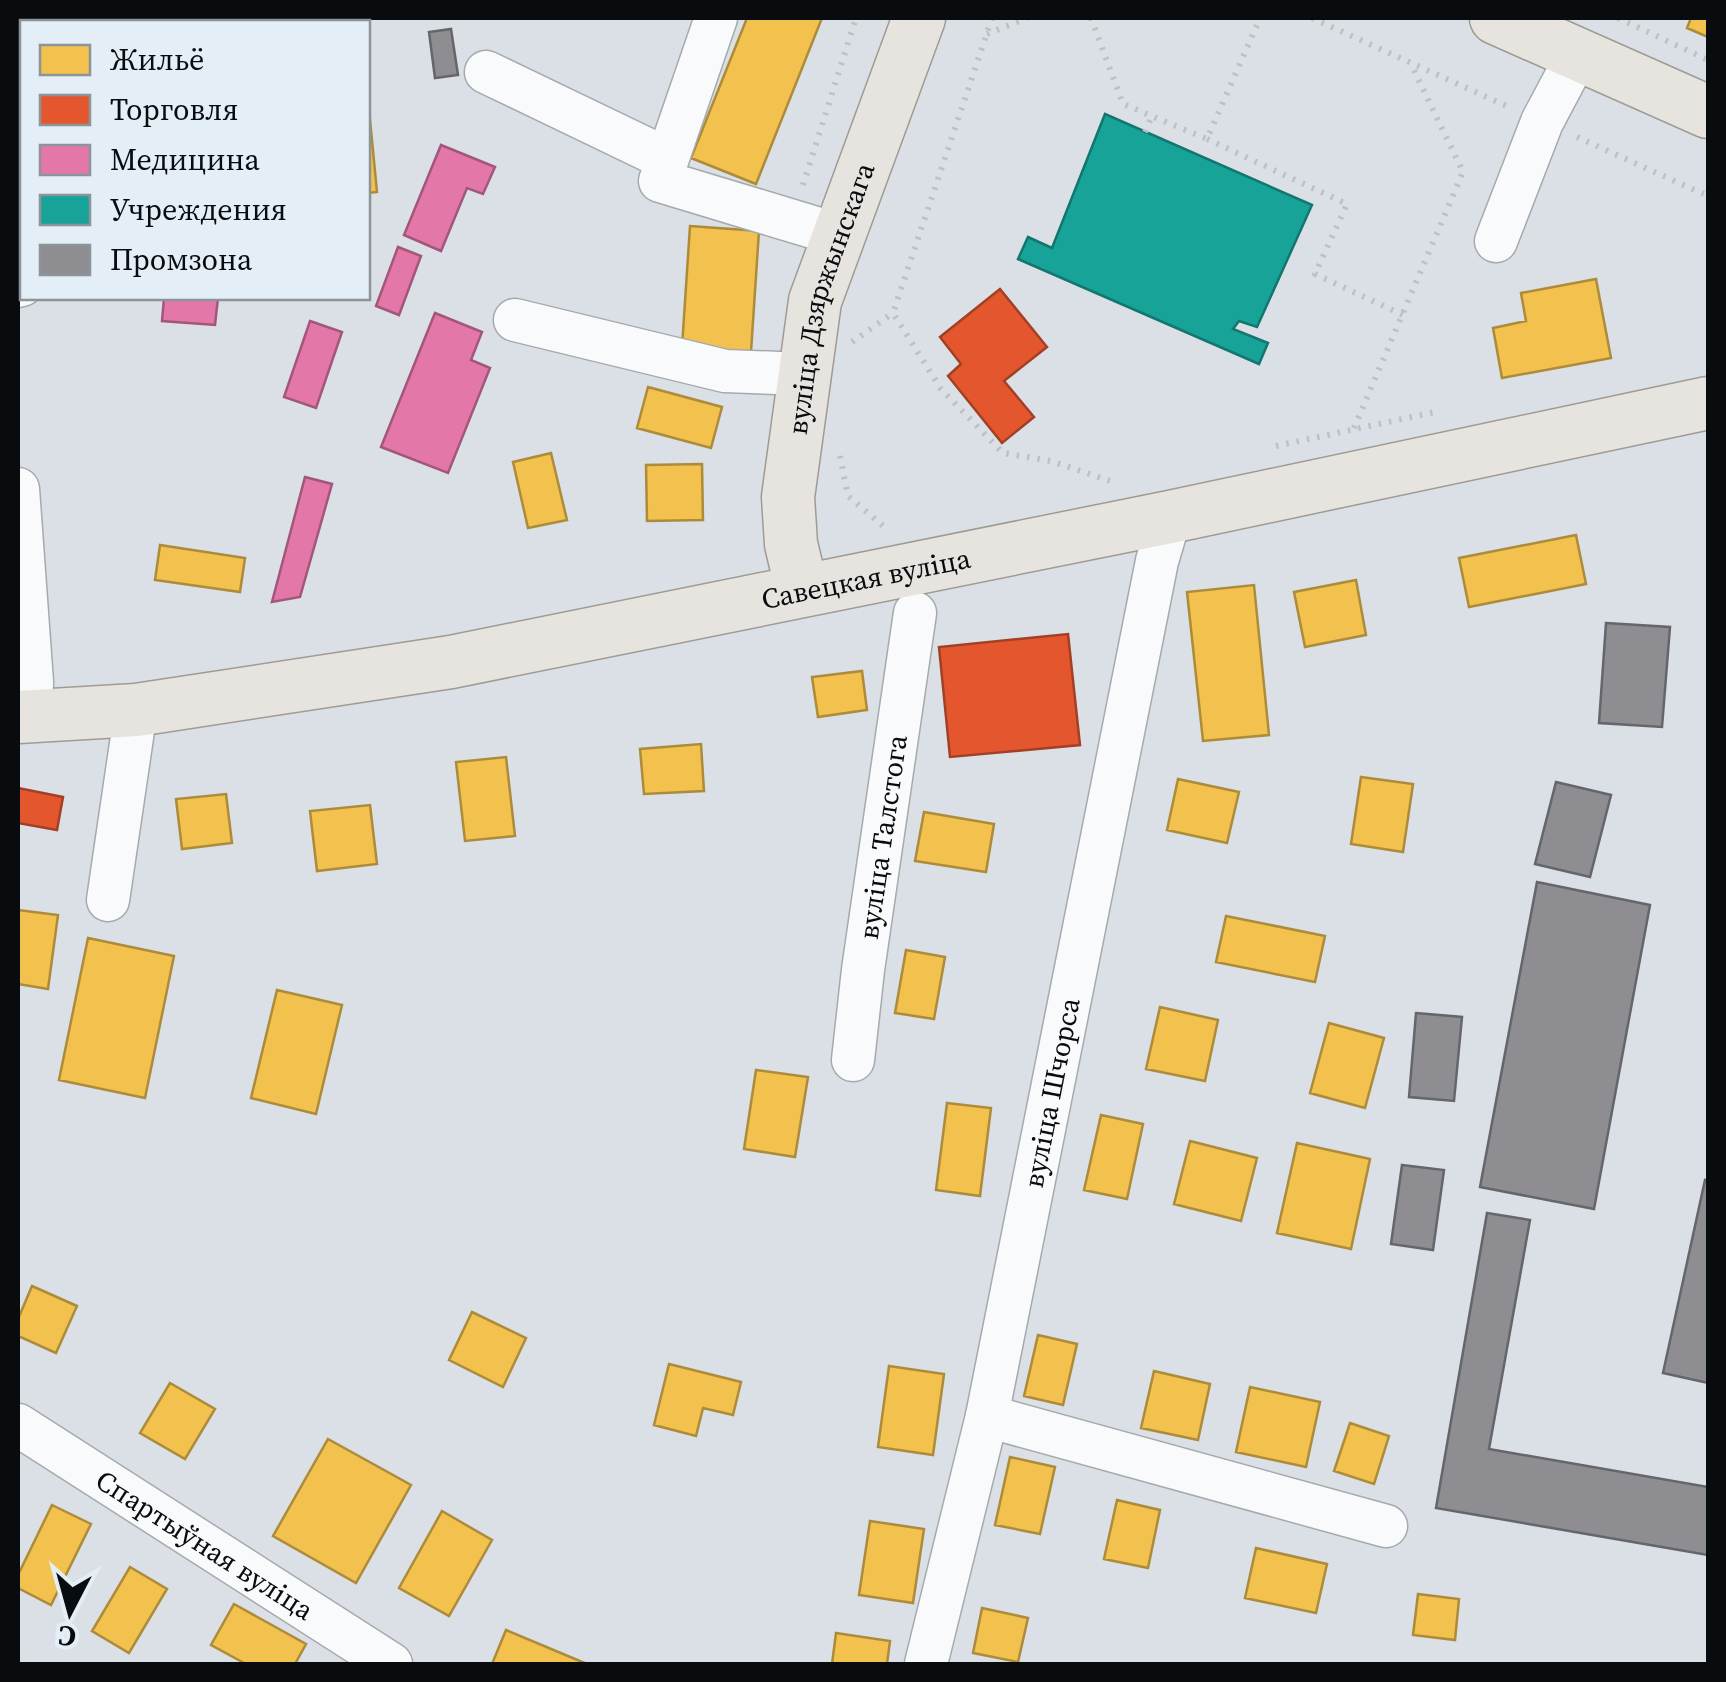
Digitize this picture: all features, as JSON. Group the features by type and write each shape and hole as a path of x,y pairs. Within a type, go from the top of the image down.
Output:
{"main road":[{"name":"вуліца Дзяржынскага","path":"802,590 791,544 788,497 815,301 919,18"},
{"path":"1496,18 1708,112"},
{"name":"Савецкая вуліца","path":"24,717 136,710 451,662 1708,404"}],"street":[{"path":"716,18 660,180 840,235"},
{"path":"1496,241 1542,122 1578,56"},
{"path":"486,72 667,160"},
{"path":"514,320 725,371 805,374"},
{"path":"18,489 32,682 24,717"},
{"name":"вуліца Шчорса","path":"926,1664 987,1416 1157,561 1170,517"},
{"name":"вуліца Талстога","path":"853,1060 862,970 915,613"},
{"path":"108,900 136,710"},
{"path":"987,1416 1386,1526"},
{"name":"Спартыўная вуліца","path":"18,1425 391,1664"}],"path":[{"path":"849,344 893,314 992,18"},
{"path":"986,34 1027,18"},
{"path":"1091,18 1123,104 1347,204 1314,274 1402,315"},
{"path":"1207,139 1260,18"},
{"path":"1618,18 1708,60"},
{"path":"1354,429 1464,172 1411,64"},
{"path":"1145,132 1152,116"},
{"path":"893,314 941,389 1003,453 1051,462 1122,486"},
{"path":"836,439 848,496 888,530"},
{"path":"869,533 906,527"}],"building: Жильё":[{"path":"747,18 822,18 756,184 691,158"},
{"path":"1691,18 1708,18 1708,37 1687,28"},
{"path":"370,120 377,192 370,193"},
{"path":"18,146 20,146 20,236"},
{"path":"690,226 759,231 751,352 682,347"},
{"path":"1596,279 1611,358 1502,378 1493,328 1526,321 1521,293"},
{"path":"648,387 722,407 711,448 637,428"},
{"path":"551,453 567,520 528,528 513,462"},
{"path":"702,464 703,520 647,521 646,465"},
{"path":"1576,535 1586,584 1469,607 1459,558"},
{"path":"160,545 245,558 240,592 155,580"},
{"path":"1356,580 1366,635 1305,647 1294,592"},
{"path":"1254,585 1269,735 1203,741 1187,592"},
{"path":"862,671 867,710 818,717 812,677"},
{"path":"701,744 704,791 644,794 640,749"},
{"path":"506,757 515,836 465,841 456,762"},
{"path":"1361,777 1413,784 1403,852 1351,844"},
{"path":"1178,779 1239,792 1227,843 1167,830"},
{"path":"226,794 232,843 182,849 176,799"},
{"path":"370,805 377,864 317,871 310,811"},
{"path":"924,812 994,824 986,872 915,861"},
{"path":"18,910 58,915 48,989 18,984"},
{"path":"1226,916 1325,936 1315,982 1216,962"},
{"path":"88,938 174,956 145,1098 59,1080"},
{"path":"906,950 945,957 934,1019 895,1013"},
{"path":"277,990 342,1005 316,1114 251,1098"},
{"path":"1160,1007 1218,1020 1205,1081 1146,1069"},
{"path":"1329,1023 1384,1038 1365,1108 1310,1093"},
{"path":"756,1070 808,1077 795,1157 744,1149"},
{"path":"947,1103 991,1108 980,1196 936,1190"},
{"path":"1101,1115 1143,1124 1127,1199 1084,1190"},
{"path":"1190,1141 1257,1158 1241,1221 1174,1204"},
{"path":"1297,1143 1370,1159 1351,1249 1277,1233"},
{"path":"32,1286 77,1306 56,1353 18,1336 18,1319"},
{"path":"472,1312 526,1338 503,1387 449,1360"},
{"path":"1038,1335 1077,1344 1063,1405 1024,1396"},
{"path":"669,1364 741,1382 733,1415 703,1408 696,1436 654,1425"},
{"path":"889,1366 944,1374 933,1455 878,1447"},
{"path":"1154,1371 1210,1384 1198,1440 1141,1428"},
{"path":"170,1383 215,1409 185,1459 140,1433"},
{"path":"1250,1387 1320,1402 1306,1467 1236,1452"},
{"path":"1350,1423 1389,1436 1374,1484 1334,1471"},
{"path":"328,1439 411,1485 356,1583 273,1536"},
{"path":"1010,1457 1055,1467 1040,1534 995,1525"},
{"path":"1117,1500 1160,1510 1148,1568 1104,1559"},
{"path":"52,1505 91,1524 51,1605 18,1588 18,1575"},
{"path":"442,1511 492,1540 449,1616 399,1588"},
{"path":"870,1521 924,1529 913,1603 859,1595"},
{"path":"1256,1548 1327,1564 1316,1613 1245,1598"},
{"path":"130,1567 167,1589 129,1653 92,1631"},
{"path":"1418,1594 1459,1599 1455,1640 1413,1635"},
{"path":"234,1604 306,1644 295,1664 246,1664 211,1645"},
{"path":"982,1608 1028,1618 1018,1662 973,1653"},
{"path":"506,1630 587,1664 492,1664"},
{"path":"836,1633 890,1641 887,1664 832,1664"}],"building: Торговля":[{"path":"1000,289 1047,347 1004,381 1034,417 1002,443 948,376 961,364 940,337"},
{"path":"1068,634 1080,745 950,757 939,647"},
{"path":"18,788 63,797 57,830 18,823"}],"building: Медицина":[{"path":"441,145 495,167 483,194 467,188 441,251 404,235"},
{"path":"398,247 421,256 399,315 376,306"},
{"path":"164,300 218,300 215,325 162,321"},
{"path":"435,313 482,332 471,360 490,368 448,473 381,447"},
{"path":"310,321 342,332 316,408 284,397"},
{"path":"305,477 332,484 300,597 272,602"}],"building: Учреждения":[{"path":"1105,114 1312,205 1257,327 1239,321 1233,329 1268,343 1259,364 1018,259 1028,237 1052,248"}],"building: Промзона":[{"path":"18,18 71,18 20,20 18,73"},
{"path":"451,29 458,75 435,78 429,32"},
{"path":"1606,623 1670,627 1662,727 1599,723"},
{"path":"1556,782 1611,795 1590,877 1535,864"},
{"path":"1537,882 1650,905 1594,1209 1480,1187"},
{"path":"1416,1013 1462,1017 1454,1101 1409,1097"},
{"path":"1402,1165 1444,1170 1433,1250 1391,1244"},
{"path":"1705,1180 1708,1181 1708,1383 1663,1373"},
{"path":"1487,1213 1530,1220 1489,1449 1708,1487 1708,1555 1436,1508"}]}
